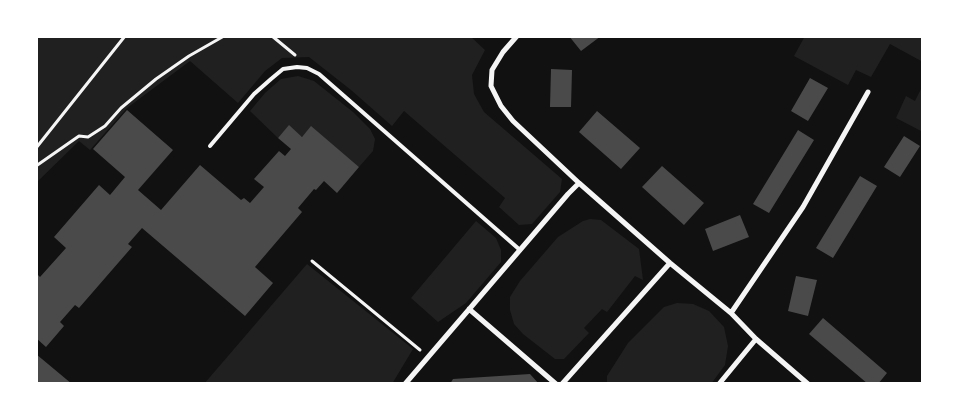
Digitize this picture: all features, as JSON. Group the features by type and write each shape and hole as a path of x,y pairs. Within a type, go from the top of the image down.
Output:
{"street":[{"path":"517,36 503,52 492,70 491,86 500,106 513,121 579,183 670,263 731,313 756,339 808,384"},
{"path":"731,313 803,207 868,92"},
{"path":"405,384 579,183"},
{"path":"562,384 670,263"},
{"path":"469,309 556,384"},
{"path":"718,384 756,339"}],"lane":[{"path":"210,146 254,94 283,69 307,68 319,74 520,250"}],"path":[{"path":"36,148 125,36"},
{"path":"36,166 79,136 88,137 105,126 121,108 156,79 189,56 224,36"},
{"path":"272,36 282,43 307,68"},
{"path":"312,261 428,357"}],"shaded area":[{"path":"36,36 470,36 485,50 472,75 474,94 484,112 562,179 560,192 532,224 519,225 499,207 505,198 404,111 392,126 309,57 282,58 265,71 238,103 190,61 127,108 90,150 79,141 36,183"},
{"path":"805,36 923,36 923,62 890,44 871,77 856,70 848,85 794,56"},
{"path":"298,76 314,81 353,112 370,129 375,139 373,151 359,167 311,127 302,137 289,126 278,138 250,111 265,93 281,79"},
{"path":"923,85 923,132 896,118 906,96 915,101"},
{"path":"590,219 601,220 639,249 643,280 635,276 607,312 602,309 584,328 589,333 564,359 555,359 523,334 514,324 510,310 510,297 520,281 558,237 583,221"},
{"path":"476,221 496,238 501,250 501,262 466,303 438,322 411,298"},
{"path":"307,264 413,349 392,384 204,384"},
{"path":"677,303 693,304 709,311 724,327 728,346 725,365 711,384 607,384 607,376 628,343 664,307"}],"building":[{"path":"569,36 601,36 581,51"},
{"path":"551,69 572,70 571,107 550,107"},
{"path":"810,78 828,88 808,121 791,111"},
{"path":"127,110 173,150 138,190 161,210 200,165 241,200 244,198 250,203 264,187 254,179 279,151 285,156 291,149 278,138 289,125 302,137 311,126 359,167 337,193 324,181 316,190 314,189 298,208 302,212 255,267 273,283 245,316 142,228 128,244 132,247 79,308 75,305 60,322 64,326 46,347 36,338 36,273 40,277 66,248 54,237 99,185 110,195 125,177 93,149"},
{"path":"597,111 640,148 621,169 579,132"},
{"path":"798,130 814,140 769,213 753,204"},
{"path":"904,136 920,146 900,177 884,167"},
{"path":"662,166 704,203 684,225 642,187"},
{"path":"860,176 877,186 833,258 816,248"},
{"path":"740,215 749,237 713,251 705,229"},
{"path":"796,276 817,280 808,316 788,311"},
{"path":"823,318 887,373 878,384 868,384 809,334"},
{"path":"36,354 72,384 36,384"},
{"path":"530,374 539,384 450,384 453,379"}]}
